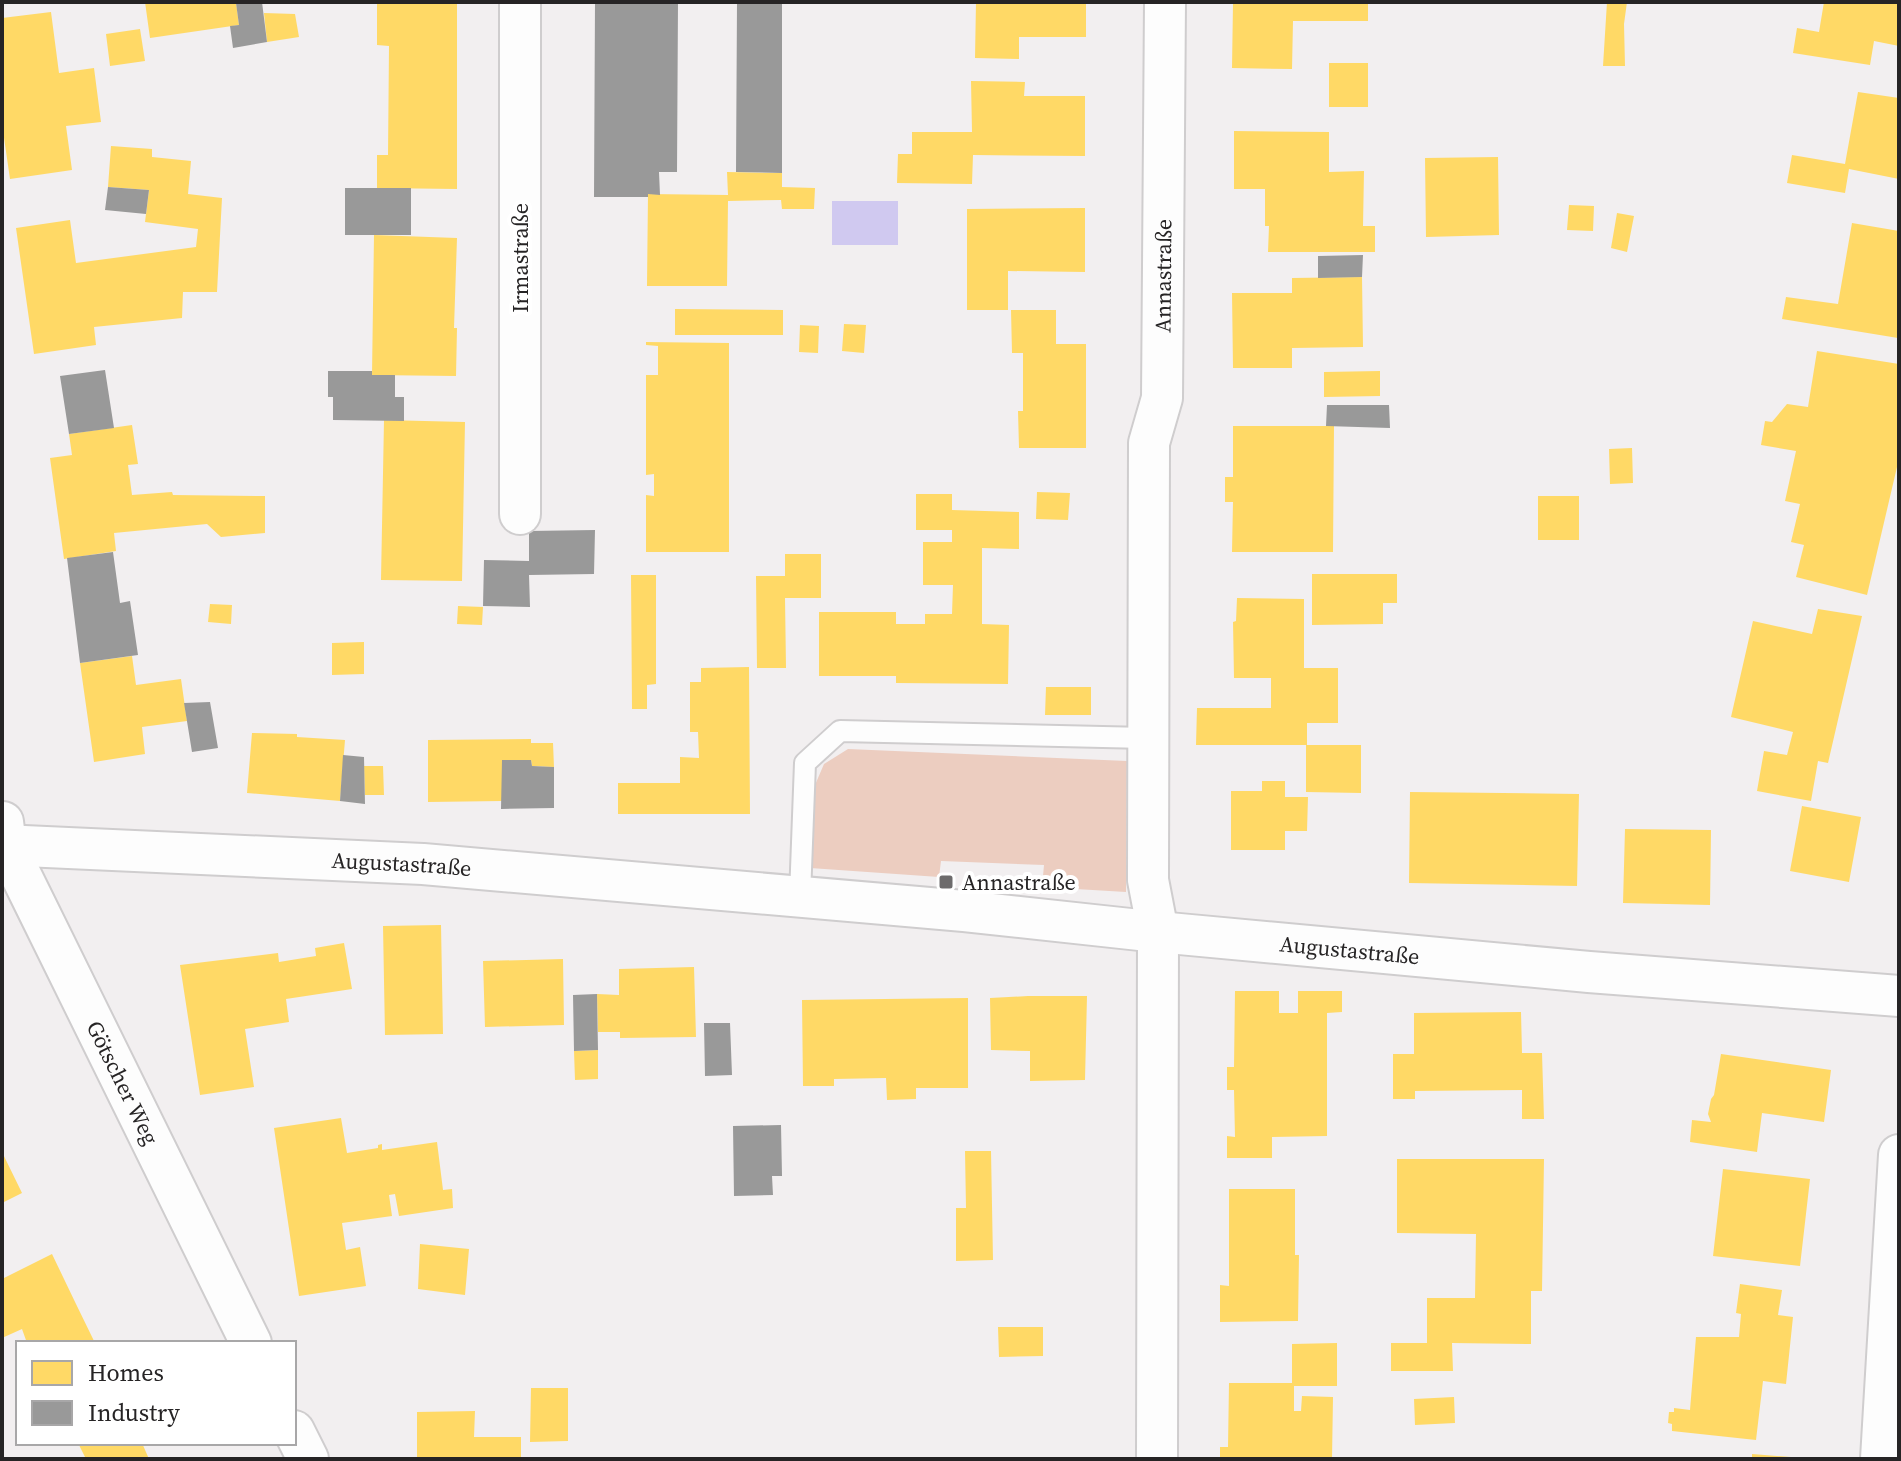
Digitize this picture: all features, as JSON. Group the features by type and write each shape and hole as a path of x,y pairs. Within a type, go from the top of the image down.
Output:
{"street":[{"name":"Irmastraße","path":"520,2 520,514"},
{"name":"Annastraße","path":"1157,1459 1158,932 1148,880 1146,738 1149,443 1162,398 1165,2"},
{"name":"Augustastraße","path":"3,836 423,864 800,896 1589,972 1899,996"},
{"name":"Götscher Weg","path":"3,836 250,1341"},
{"path":"1881,1459 1899,1155"},
{"path":"296,1435 308,1459"}],"lane":[{"path":"800,896 805,763 840,731 1146,738"}],"shaded area":[{"path":"832,201 898,201 898,245 832,245"},
{"path":"848,749 1127,761 1126,892 1042,887 1044,865 941,861 939,877 810,868 812,792 824,764"}],"building: Homes":[{"path":"145,2 236,2 239,25 150,38"},
{"path":"377,2 457,2 457,189 377,188 377,155 388,155 389,46 377,45"},
{"path":"976,2 1086,2 1086,37 1019,37 1019,59 975,58"},
{"path":"1368,2 1368,21 1293,21 1292,69 1232,68 1233,3"},
{"path":"1607,2 1627,2 1625,66 1603,66"},
{"path":"1824,2 1899,2 1899,46 1874,41 1870,65 1793,53 1797,28 1819,32"},
{"path":"51,12 59,73 94,68 101,122 66,126 72,170 10,179 2,124 2,18"},
{"path":"264,13 295,14 299,37 267,42"},
{"path":"140,29 145,61 110,66 106,34"},
{"path":"1329,63 1368,63 1368,107 1329,107"},
{"path":"971,81 1025,82 1024,96 1085,96 1085,156 973,155 972,184 897,183 898,154 912,154 912,132 972,132"},
{"path":"1858,92 1899,98 1899,179 1849,169 1845,193 1787,183 1792,155 1845,164"},
{"path":"1234,131 1329,132 1329,172 1364,171 1363,226 1375,226 1375,252 1268,252 1265,189 1234,189"},
{"path":"111,146 152,149 152,157 191,161 188,194 222,198 217,292 183,292 182,318 94,327 96,345 34,354 16,228 70,220 76,263 196,247 198,229 145,222 149,190 108,187"},
{"path":"1498,157 1499,235 1426,237 1425,158"},
{"path":"727,172 782,173 782,187 815,188 814,209 782,209 781,200 728,201 727,286 647,286 648,194 728,195"},
{"path":"1569,205 1594,206 1593,231 1567,230"},
{"path":"1085,208 1085,272 1008,271 1008,310 967,310 967,209"},
{"path":"1617,213 1634,216 1627,252 1611,248"},
{"path":"1852,223 1899,231 1898,338 1782,319 1786,297 1838,304"},
{"path":"374,235 457,238 456,376 372,375"},
{"path":"1362,277 1363,347 1292,348 1292,368 1233,368 1232,293 1292,293 1292,278"},
{"path":"675,309 783,310 783,335 675,335"},
{"path":"1011,310 1056,310 1056,344 1086,344 1086,448 1019,448 1018,411 1023,411 1023,353 1012,353"},
{"path":"844,324 866,325 864,353 842,351"},
{"path":"800,325 819,326 818,353 799,352"},
{"path":"646,342 729,343 729,552 646,552 646,495 654,496 654,474 646,475 646,375 658,375 658,346 646,345"},
{"path":"1817,351 1899,364 1897,467 1867,595 1796,577 1804,545 1791,542 1800,504 1785,501 1796,451 1761,445 1765,421 1772,422 1787,404 1808,407"},
{"path":"1380,371 1380,396 1324,397 1324,372"},
{"path":"384,420 465,422 462,581 381,580"},
{"path":"132,425 138,464 128,465 132,495 172,492 173,495 265,496 265,533 221,537 207,524 114,533 116,551 64,559 50,458 72,455 69,434"},
{"path":"1233,426 1334,426 1333,552 1232,552 1233,502 1225,502 1225,477 1233,477"},
{"path":"1632,448 1633,483 1610,484 1609,449"},
{"path":"1037,492 1070,493 1068,520 1036,519"},
{"path":"916,494 952,494 952,510 1019,512 1019,549 982,548 982,624 1009,625 1008,684 896,683 896,676 819,676 819,612 896,612 896,624 925,624 925,614 952,614 953,585 923,585 923,542 952,542 952,530 916,530"},
{"path":"1538,496 1579,496 1579,540 1538,540"},
{"path":"785,554 821,554 821,598 785,598 786,668 757,668 756,576 785,576"},
{"path":"1312,574 1397,574 1397,603 1383,603 1383,624 1312,625"},
{"path":"631,575 656,575 656,684 647,685 647,709 632,709"},
{"path":"1237,598 1304,599 1304,668 1338,668 1338,723 1307,723 1307,745 1361,745 1361,793 1306,792 1306,745 1196,745 1197,708 1271,708 1271,678 1234,678 1233,622 1236,621"},
{"path":"210,604 232,605 231,624 208,622"},
{"path":"458,606 483,607 482,625 457,624"},
{"path":"1818,609 1862,616 1828,763 1818,761 1811,801 1757,791 1764,751 1787,755 1793,732 1731,717 1753,621 1812,634"},
{"path":"364,642 364,674 332,675 332,643"},
{"path":"132,656 136,685 181,679 187,721 142,727 145,754 94,762 80,663"},
{"path":"749,667 750,814 618,814 618,783 680,783 680,757 699,758 698,732 690,732 690,682 701,682 701,668"},
{"path":"1046,687 1091,687 1091,715 1045,715"},
{"path":"252,733 345,740 340,801 247,793"},
{"path":"531,739 531,743 553,743 554,767 532,766 531,760 502,760 502,801 428,802 428,740"},
{"path":"364,766 383,766 384,795 365,795"},
{"path":"1262,781 1285,781 1285,797 1308,797 1307,831 1285,831 1285,850 1231,850 1231,791 1262,791"},
{"path":"1410,792 1579,794 1577,886 1409,883"},
{"path":"1802,806 1861,817 1849,882 1790,871"},
{"path":"1625,829 1711,830 1710,905 1623,903"},
{"path":"441,925 443,1034 385,1035 383,926"},
{"path":"344,943 352,989 286,999 289,1022 245,1029 254,1087 200,1095 180,965 278,953 279,962 316,956 315,948"},
{"path":"563,959 564,1025 485,1027 483,961"},
{"path":"694,967 696,1037 620,1038 620,1032 598,1032 597,994 619,995 619,969"},
{"path":"1235,991 1279,991 1279,1013 1298,1013 1298,991 1342,991 1342,1012 1327,1013 1327,1136 1272,1137 1272,1158 1227,1158 1227,1136 1235,1137 1234,1090 1227,1090 1227,1067 1234,1067"},
{"path":"1087,996 1085,1080 1030,1081 1030,1051 991,1050 990,998"},
{"path":"968,998 968,1088 916,1088 916,1099 887,1100 886,1078 834,1079 834,1086 803,1086 802,1000"},
{"path":"1521,1012 1522,1053 1542,1053 1544,1119 1522,1119 1522,1090 1415,1091 1415,1099 1393,1099 1393,1054 1414,1054 1414,1013"},
{"path":"598,1050 598,1079 575,1080 574,1051"},
{"path":"1721,1054 1831,1070 1824,1122 1762,1113 1757,1152 1690,1142 1692,1120 1711,1122 1708,1114"},
{"path":"341,1118 347,1153 378,1148 382,1144 382,1150 437,1142 443,1190 452,1189 453,1208 399,1216 395,1194 389,1195 392,1216 342,1223 346,1250 360,1247 366,1286 299,1296 274,1128"},
{"path":"965,1151 991,1151 993,1260 956,1261 956,1208 966,1208"},
{"path":"2,1152 22,1193 2,1203"},
{"path":"1397,1159 1544,1159 1542,1291 1531,1291 1531,1344 1452,1343 1453,1371 1391,1371 1391,1343 1427,1343 1427,1298 1475,1298 1476,1234 1397,1233"},
{"path":"1723,1169 1810,1179 1800,1266 1713,1256"},
{"path":"1229,1189 1295,1189 1295,1255 1299,1255 1298,1321 1220,1322 1220,1285 1229,1286"},
{"path":"420,1244 469,1249 465,1295 418,1289"},
{"path":"52,1254 94,1341 26,1341 22,1329 2,1338 2,1279"},
{"path":"1740,1284 1782,1290 1778,1315 1793,1317 1786,1384 1763,1381 1756,1440 1672,1431 1672,1424 1668,1423 1669,1412 1674,1412 1674,1408 1690,1410 1696,1337 1739,1337 1741,1314 1736,1313"},
{"path":"998,1327 1043,1327 1043,1356 999,1357"},
{"path":"1337,1343 1337,1386 1294,1386 1294,1411 1301,1411 1302,1396 1333,1397 1332,1459 1220,1459 1220,1447 1228,1447 1229,1383 1292,1383 1292,1344"},
{"path":"531,1388 568,1388 568,1441 530,1442"},
{"path":"1454,1397 1455,1423 1415,1425 1414,1399"},
{"path":"475,1411 474,1437 521,1437 521,1459 417,1459 417,1412"},
{"path":"79,1445 143,1445 149,1459 86,1459"},
{"path":"1752,1454 1791,1457 1791,1459 1752,1459"}],"building: Industry":[{"path":"262,2 267,42 233,48 230,26 239,25 236,3"},
{"path":"595,2 678,2 677,172 659,172 660,195 594,197"},
{"path":"737,2 782,2 782,173 736,172"},
{"path":"108,187 149,190 146,214 105,210"},
{"path":"345,188 411,188 411,235 345,235"},
{"path":"1363,255 1362,277 1318,278 1318,256"},
{"path":"105,370 114,428 69,434 60,376"},
{"path":"328,371 372,371 372,375 395,375 395,397 404,397 404,421 333,420 333,397 328,397"},
{"path":"1327,405 1389,405 1390,428 1326,426"},
{"path":"595,530 594,574 529,575 530,607 483,606 484,560 529,561 529,531"},
{"path":"113,552 120,603 130,601 138,655 80,663 67,558"},
{"path":"210,702 218,748 192,752 184,703"},
{"path":"343,755 364,757 365,804 340,801"},
{"path":"502,760 531,760 532,766 554,767 554,808 501,809"},
{"path":"597,994 598,1050 574,1051 573,995"},
{"path":"704,1023 730,1023 732,1075 705,1076"},
{"path":"781,1125 782,1176 772,1176 773,1195 734,1196 733,1126"}],"place":[{"name":"Annastraße","path":"946,882"}]}
